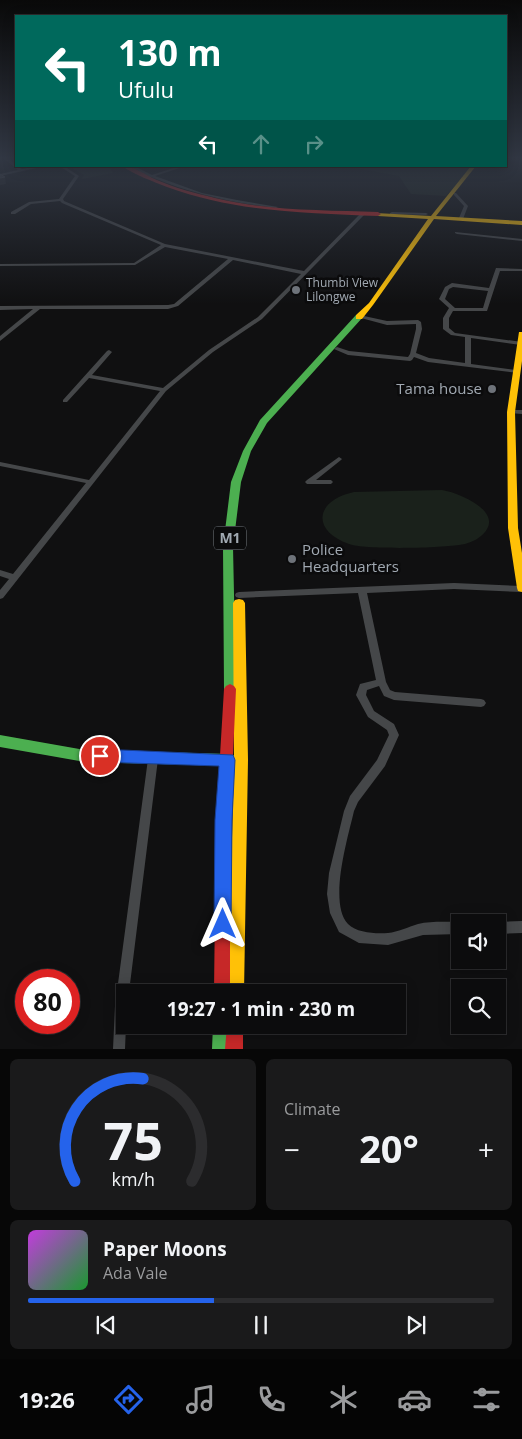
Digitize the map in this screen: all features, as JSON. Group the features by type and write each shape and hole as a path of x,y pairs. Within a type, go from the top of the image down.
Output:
{"main road":[{"path":"247,206 271,209 433,216 522,223"},
{"name":"M1","path":"222,984 224,820 228,760 229,547 234,487 244,455 263,422 371,304 440,206"},
{"name":"M1","path":"236,984 241,760 239,504 248,463 271,423 364,318 433,216 443,206"},
{"path":"521,338 516,372 518,390 511,412 514,528 522,588"},
{"path":"0,741 82,754 152,759 241,760"},
{"path":"221,1049 222,1034"},
{"path":"234,1049 235,1034"}],"street":[{"path":"12,213 25,206"},
{"path":"75,206 164,245 305,274"},
{"path":"266,206 433,216"},
{"path":"461,218 466,206"},
{"path":"0,596 164,390 210,352 255,323 364,214"},
{"path":"457,233 522,240"},
{"path":"0,265 135,264 164,245"},
{"path":"0,308 158,307 176,305 231,259"},
{"path":"521,338 468,337 453,334 446,329 449,311 454,309 485,310 498,269 522,270"},
{"path":"454,309 442,299 446,288 452,285 492,290"},
{"path":"0,339 38,308"},
{"path":"337,349 396,359 410,359 419,329 418,322 387,323 364,318"},
{"path":"468,337 468,365"},
{"path":"65,401 109,352"},
{"path":"413,354 428,360 516,372"},
{"path":"89,376 164,390"},
{"path":"511,412 522,412"},
{"path":"329,482 309,482 339,459"},
{"path":"0,464 90,482"},
{"path":"0,573 14,577"},
{"path":"239,595 454,586 522,588"},
{"path":"362,590 380,682 387,693 394,696 481,702"},
{"path":"380,682 363,687 361,695 371,714 391,727 394,735 376,772 354,799 349,810 334,887 334,913 337,921 347,932 368,939 392,939 420,930 451,928"},
{"path":"119,1049 121,1006 152,759"},
{"path":"506,928 522,927"}],"shaded area":[{"path":"442,490 469,500 485,512 489,520 488,528 481,536 462,545 403,548 371,547 349,544 336,538 323,524 325,508 341,496 354,492"}],"traffic: fast":[{"path":"230,689 228,547 236,482 247,451 263,422 359,317"},
{"path":"0,741 85,756 230,760"},
{"path":"221,1034 221,1049"}],"traffic: slow":[{"path":"359,317 371,304 440,206"},
{"path":"378,214 522,223"},
{"path":"522,334 511,412 513,528 522,588"},
{"path":"236,984 241,760 239,603"}],"traffic: jam":[{"path":"248,206 378,214"},
{"path":"222,984 223,822 230,689"},
{"path":"234,1049 235,1034"}],"place":[{"name":"Thumbi View Lilongwe","path":"296,290"},
{"name":"Tama house","path":"492,389"},
{"name":"Police Headquarters","path":"292,559"}],"route":[{"path":"100,756 228,760 224,820 223,924"}]}
